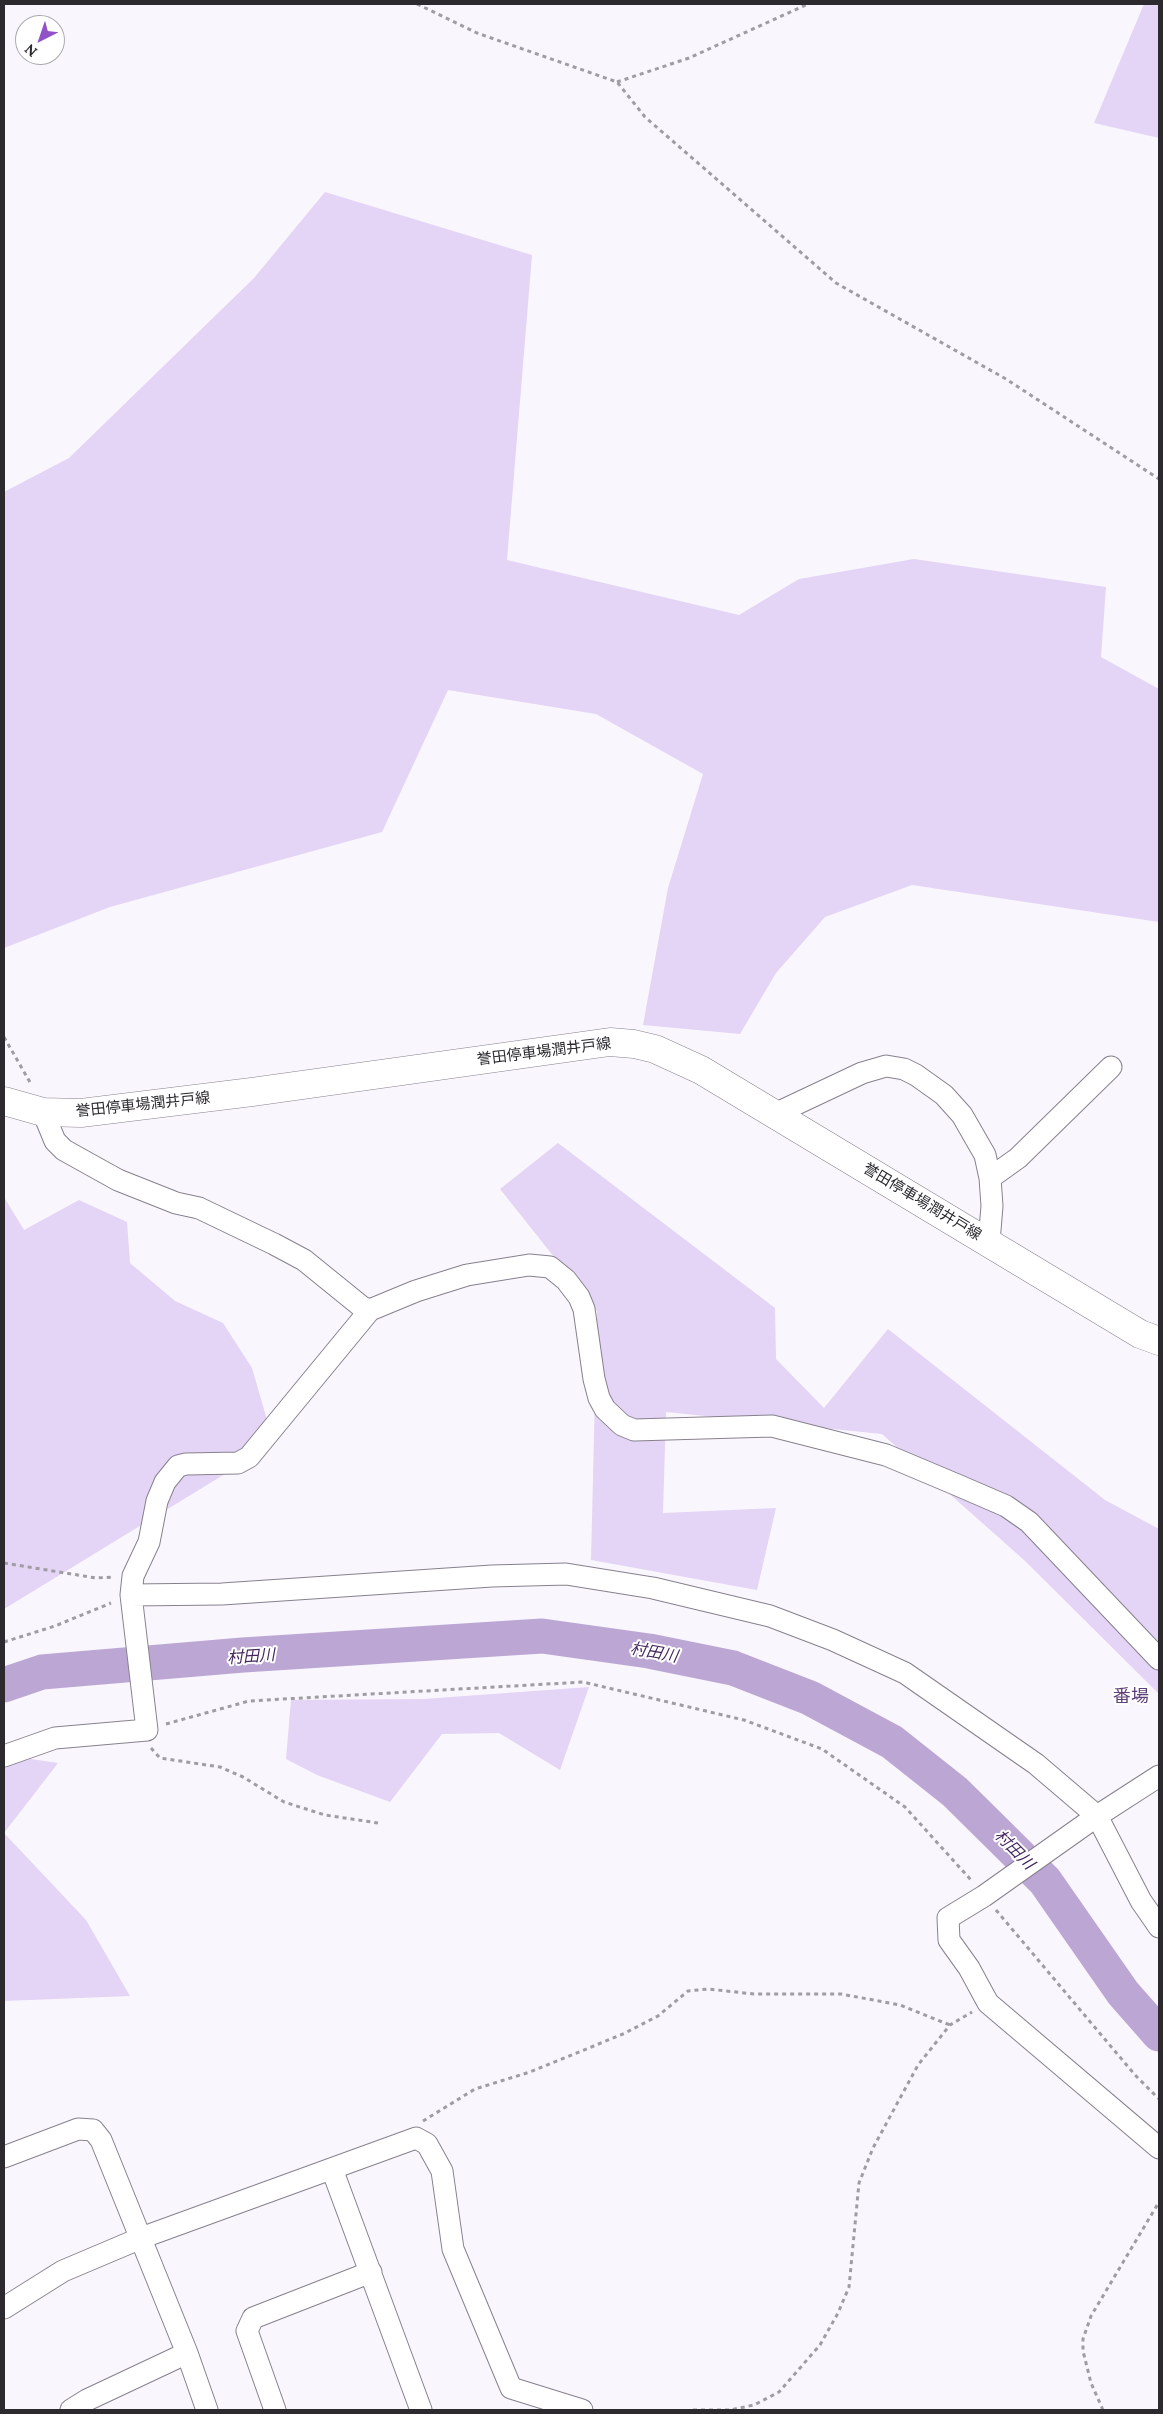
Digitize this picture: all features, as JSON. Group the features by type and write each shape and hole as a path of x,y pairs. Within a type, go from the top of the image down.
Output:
{"main road":[{"name":"誉田停車場潤井戸線","path":"4,1101 43,1112 81,1113 610,1042 655,1049 701,1070 1140,1334 1159,1341"}],"street":[{"path":"775,1114 862,1073 886,1066 904,1069 916,1075 944,1095 962,1114 985,1155 990,1178 992,1206 989,1242"},
{"path":"990,1178 1018,1158 1112,1067"},
{"path":"43,1112 55,1141 64,1150 118,1180 176,1203 199,1208 274,1244 304,1260 362,1307 370,1310"},
{"path":"4,1756 55,1738 147,1730 132,1585 149,1542 157,1502 163,1488 178,1466 238,1462 249,1457 370,1310 416,1291 467,1275 529,1265 550,1267 566,1280 578,1297 584,1310 599,1398 605,1408 622,1425 634,1430 772,1426 886,1455 988,1498 1006,1506 1029,1522 1159,1659"},
{"path":"132,1585 222,1594 492,1576 566,1574 653,1588 770,1616 833,1640 905,1674 1036,1764 1098,1816 1141,1901 1159,1927"},
{"path":"1159,1776 1098,1816 984,1896 948,1918 949,1940 969,1968 988,2003 1159,2148"},
{"path":"4,2157 78,2129 93,2130 101,2140 141,2238 187,2353 207,2410"},
{"path":"4,2308 63,2271 141,2238 400,2142 416,2138 428,2144 442,2171 453,2249 511,2388 582,2410"},
{"path":"332,2168 421,2410"},
{"path":"275,2410 247,2331 253,2318 371,2272"},
{"path":"70,2410 87,2400 187,2353"}],"path":[{"path":"417,4 477,33 617,82 645,117 836,283 1006,379 1159,479"},
{"path":"617,82 689,58 808,4"},
{"path":"4,1037 27,1073 43,1112"},
{"path":"4,1563 132,1585"},
{"path":"4,1642 55,1626 132,1585"},
{"path":"378,1823 325,1815 284,1802 243,1777 220,1767 160,1758 152,1750 147,1730 249,1701 583,1682 744,1720 822,1749 906,1807 1135,2075 1159,2098"},
{"path":"400,2142 414,2126 475,2089 530,2072 623,2034 658,2016 688,1992 708,1989 754,1994 841,1994 900,2005 950,2025"},
{"path":"694,2410 730,2410 754,2405 779,2392 820,2346 838,2313 849,2287 859,2182 872,2148 918,2065 950,2025 988,2003"},
{"path":"1103,2410 1082,2351 1083,2338 1091,2316 1159,2202"}],"shaded area":[{"path":"1144,4 1159,4 1159,138 1094,123"},
{"path":"325,192 532,255 507,560 739,615 799,579 914,559 1106,587 1101,657 1159,689 1159,922 912,885 825,917 776,973 740,1034 643,1025 668,888 703,774 596,714 448,690 382,832 110,907 4,948 4,492 69,458 254,278"},
{"path":"558,1143 775,1308 776,1359 824,1408 888,1329 1105,1500 1159,1529 1159,1694 1024,1560 882,1434 666,1412 663,1513 776,1508 757,1590 591,1560 597,1311 500,1189"},
{"path":"4,1197 24,1230 79,1200 127,1222 130,1263 175,1301 223,1323 252,1368 274,1444 4,1609"},
{"path":"589,1687 560,1770 499,1733 442,1734 390,1802 317,1775 286,1759 291,1700 424,1699"},
{"path":"4,1755 58,1763 4,1833"},
{"path":"4,1833 86,1920 130,1996 4,2001"}],"waterway":[{"name":"村田川","path":"4,1685 42,1672 243,1655 542,1636 649,1651 733,1668 810,1698 892,1742 955,1792 1045,1881 1123,1993 1159,2034"}],"district":[{"name":"番場","path":"1131,1697"}]}
